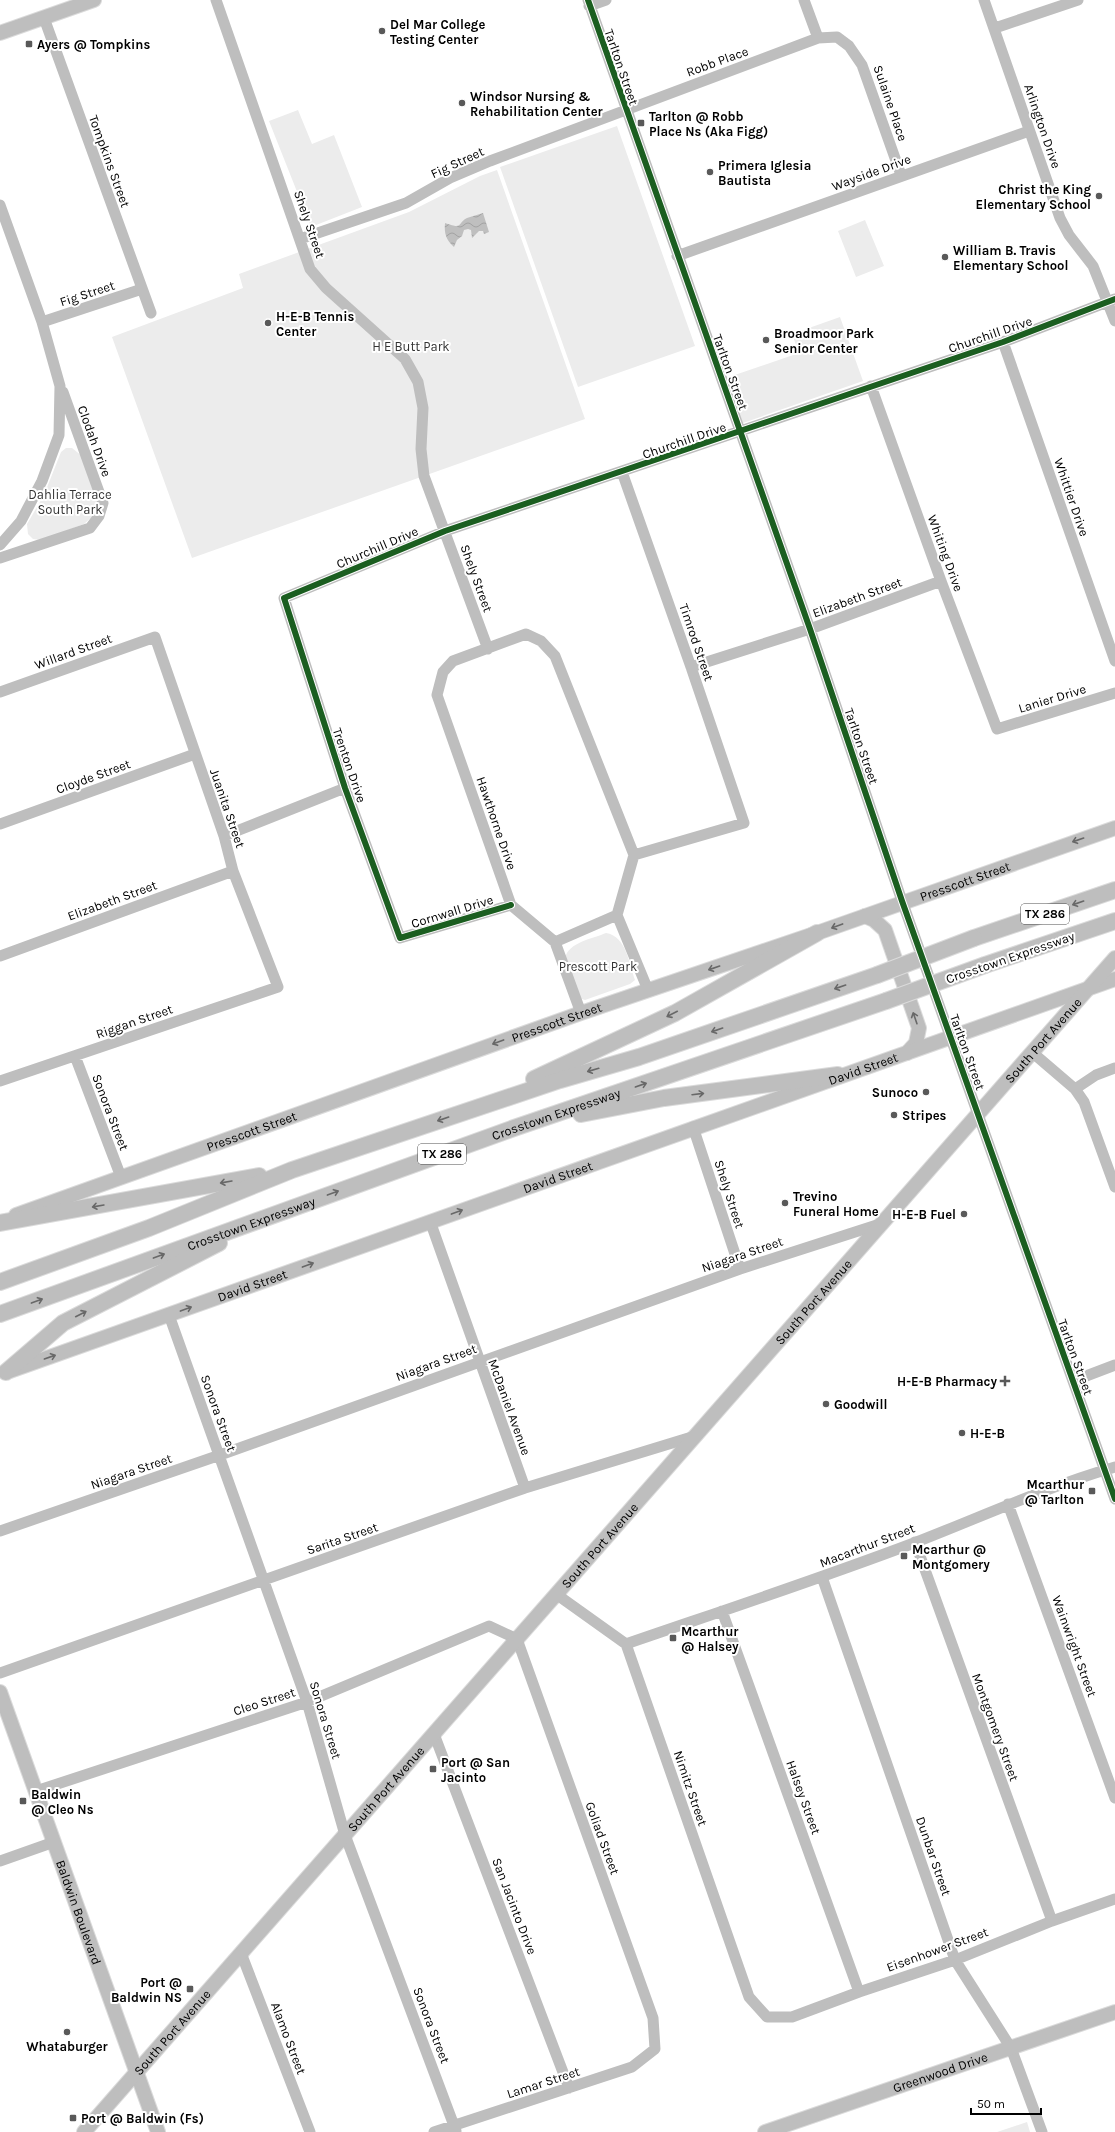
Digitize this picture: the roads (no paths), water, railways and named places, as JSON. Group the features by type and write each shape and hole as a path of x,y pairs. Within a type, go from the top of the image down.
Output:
{"highway":[{"name":"TX 286","path":"0,1282 149,1228 292,1170 560,1080 640,1057 877,975 974,938 1115,890"},
{"name":"Crosstown Expressway","path":"0,1314 522,1126 886,1001 984,965 1115,921"},
{"path":"465,1112 675,1013 817,933"},
{"path":"522,1126 664,1098 838,1075"},
{"path":"0,1222 292,1170"},
{"path":"3,1373 63,1323 283,1211"}],"main road":[{"path":"0,34 94,0"},
{"name":"Presscott Street","path":"0,1222 121,1177 581,1013 817,933 902,901 1115,828"},
{"path":"865,916 874,920 885,930 919,1028 916,1043 908,1053"},
{"name":"South Port Avenue","path":"84,2132 1115,958"},
{"name":"David Street","path":"3,1373 838,1075 952,1038 1115,979"},
{"name":"Baldwin Boulevard","path":"0,1692 158,2132"},
{"name":"Greenwood Drive","path":"765,2132 1115,2012"}],"street":[{"name":"Shely Street","path":"216,0 310,269 326,288 405,359 418,382 423,408 421,449 424,476 488,649"},
{"path":"588,3 606,0"},
{"path":"804,0 818,38"},
{"name":"Arlington Drive","path":"984,0 1060,218 1069,235 1093,266 1112,300 1115,321"},
{"path":"995,28 1078,0"},
{"name":"Tarlton Street","path":"588,3 810,629 902,901 1073,1381 1110,1468 1115,1499"},
{"name":"Tompkins Street","path":"44,18 151,313"},
{"name":"Sulaine Place","path":"818,38 836,37 850,46 862,64 901,175"},
{"name":"Robb Place","path":"626,110 818,38"},
{"name":"Fig Street","path":"300,239 406,203 450,178 626,110"},
{"name":"Wayside Drive","path":"677,256 1029,130"},
{"name":"Clodah Drive","path":"0,205 42,322 60,386 103,503 99,516 90,528 0,558"},
{"name":"Fig Street","path":"42,322 142,289"},
{"name":"Churchill Drive","path":"284,598 445,531 1003,342 1112,300"},
{"name":"Whittier Drive","path":"1003,342 1115,661"},
{"name":"Clodah Drive","path":"0,545 21,521 42,481 59,435 60,386"},
{"name":"Whiting Drive","path":"871,386 941,581 997,729"},
{"name":"Timrod Street","path":"622,472 744,823 634,855"},
{"name":"Elizabeth Street","path":"691,667 810,629 941,581"},
{"name":"Trenton Drive","path":"284,598 345,788 400,938"},
{"path":"488,649 526,634 540,641 555,656 634,855 617,915 648,990"},
{"name":"Willard Street","path":"0,692 155,636"},
{"name":"Juanita Street","path":"155,636 224,836 233,871 278,987"},
{"name":"Hawthorne Drive","path":"488,649 453,661 443,672 437,695 511,905"},
{"name":"Lanier Drive","path":"997,729 1115,693"},
{"name":"Cloyde Street","path":"0,824 195,754"},
{"path":"224,836 345,788"},
{"name":"Elizabeth Street","path":"0,956 233,871"},
{"path":"511,905 555,942 581,1013"},
{"name":"Cornwall Drive","path":"400,938 511,905"},
{"path":"555,942 617,915"},
{"name":"Riggan Street","path":"0,1082 278,987"},
{"path":"1033,1052 1075,1089 1084,1102 1092,1120 1115,1187"},
{"name":"Sonora Street","path":"76,1056 121,1177"},
{"path":"1075,1089 1091,1077 1115,1068"},
{"name":"Shely Street","path":"693,1127 740,1270"},
{"name":"McDaniel Avenue","path":"430,1221 525,1488"},
{"name":"Niagara Street","path":"0,1531 220,1455 740,1270 883,1223"},
{"name":"Sonora Street","path":"169,1315 265,1580 307,1702 345,1835 456,2129"},
{"path":"1073,1381 1115,1365"},
{"name":"Sarita Street","path":"0,1673 525,1488 695,1436"},
{"name":"Macarthur Street","path":"626,1644 822,1577 915,1542 1008,1504 1110,1468"},
{"name":"Wainwright Street","path":"1008,1504 1115,1798"},
{"name":"Montgomery Street","path":"915,1542 1052,1921"},
{"name":"Dunbar Street","path":"822,1577 955,1960 1011,2048 1042,2132"},
{"path":"556,1594 626,1644"},
{"name":"Halsey Street","path":"722,1611 859,1992"},
{"name":"Cleo Street","path":"36,1791 307,1702 489,1626 517,1639"},
{"name":"Goliad Street","path":"517,1639 653,2018 655,2049"},
{"name":"Nimitz Street","path":"626,1644 749,1997 767,2017"},
{"name":"San Jacinto Drive","path":"434,1734 569,2088"},
{"path":"0,1861 54,1842"},
{"name":"Eisenhower Street","path":"767,2017 792,2017 859,1992 955,1960 1052,1921 1115,1899"},
{"name":"Alamo Street","path":"241,1953 310,2132"},
{"name":"Lamar Street","path":"434,2132 456,2129 632,2067 655,2049"}],"water":[{"path":"483,213 489,232 484,234 483,231 479,231 472,238 471,230 464,230 462,236 457,240 454,247 449,242 446,236 445,223 458,226 467,218"}],"place":[{"name":"Del Mar College Testing Center","path":"382,31"},
{"name":"Ayers @ Tompkins","path":"29,44"},
{"name":"Windsor Nursing & Rehabilitation Center","path":"462,103"},
{"name":"Tarlton @ Robb Place Ns (Aka Figg)","path":"641,123"},
{"name":"Primera Iglesia Bautista","path":"710,172"},
{"name":"Christ the King Elementary School","path":"1099,196"},
{"name":"William B. Travis Elementary School","path":"945,257"},
{"name":"H-E-B Tennis Center","path":"268,323"},
{"name":"Broadmoor Park Senior Center","path":"766,340"},
{"name":"Sunoco","path":"926,1092"},
{"name":"Stripes","path":"894,1115"},
{"name":"Trevino Funeral Home","path":"785,1203"},
{"name":"H-E-B Fuel","path":"964,1214"},
{"name":"H-E-B Pharmacy","path":"1005,1381"},
{"name":"Goodwill","path":"826,1404"},
{"name":"H-E-B","path":"962,1433"},
{"name":"Mcarthur @ Tarlton","path":"1092,1491"},
{"name":"Mcarthur @ Montgomery","path":"904,1556"},
{"name":"Mcarthur @ Halsey","path":"673,1638"},
{"name":"Port @ San Jacinto","path":"433,1769"},
{"name":"Baldwin @ Cleo Ns","path":"23,1801"},
{"name":"Port @ Baldwin NS","path":"190,1989"},
{"name":"Whataburger","path":"67,2032"},
{"name":"Port @ Baldwin (Fs)","path":"73,2118"}],"park label":[{"name":"H E Butt Park","path":"411,346"},
{"name":"Dahlia Terrace South Park","path":"70,502"},
{"name":"Prescott Park","path":"598,966"}]}
